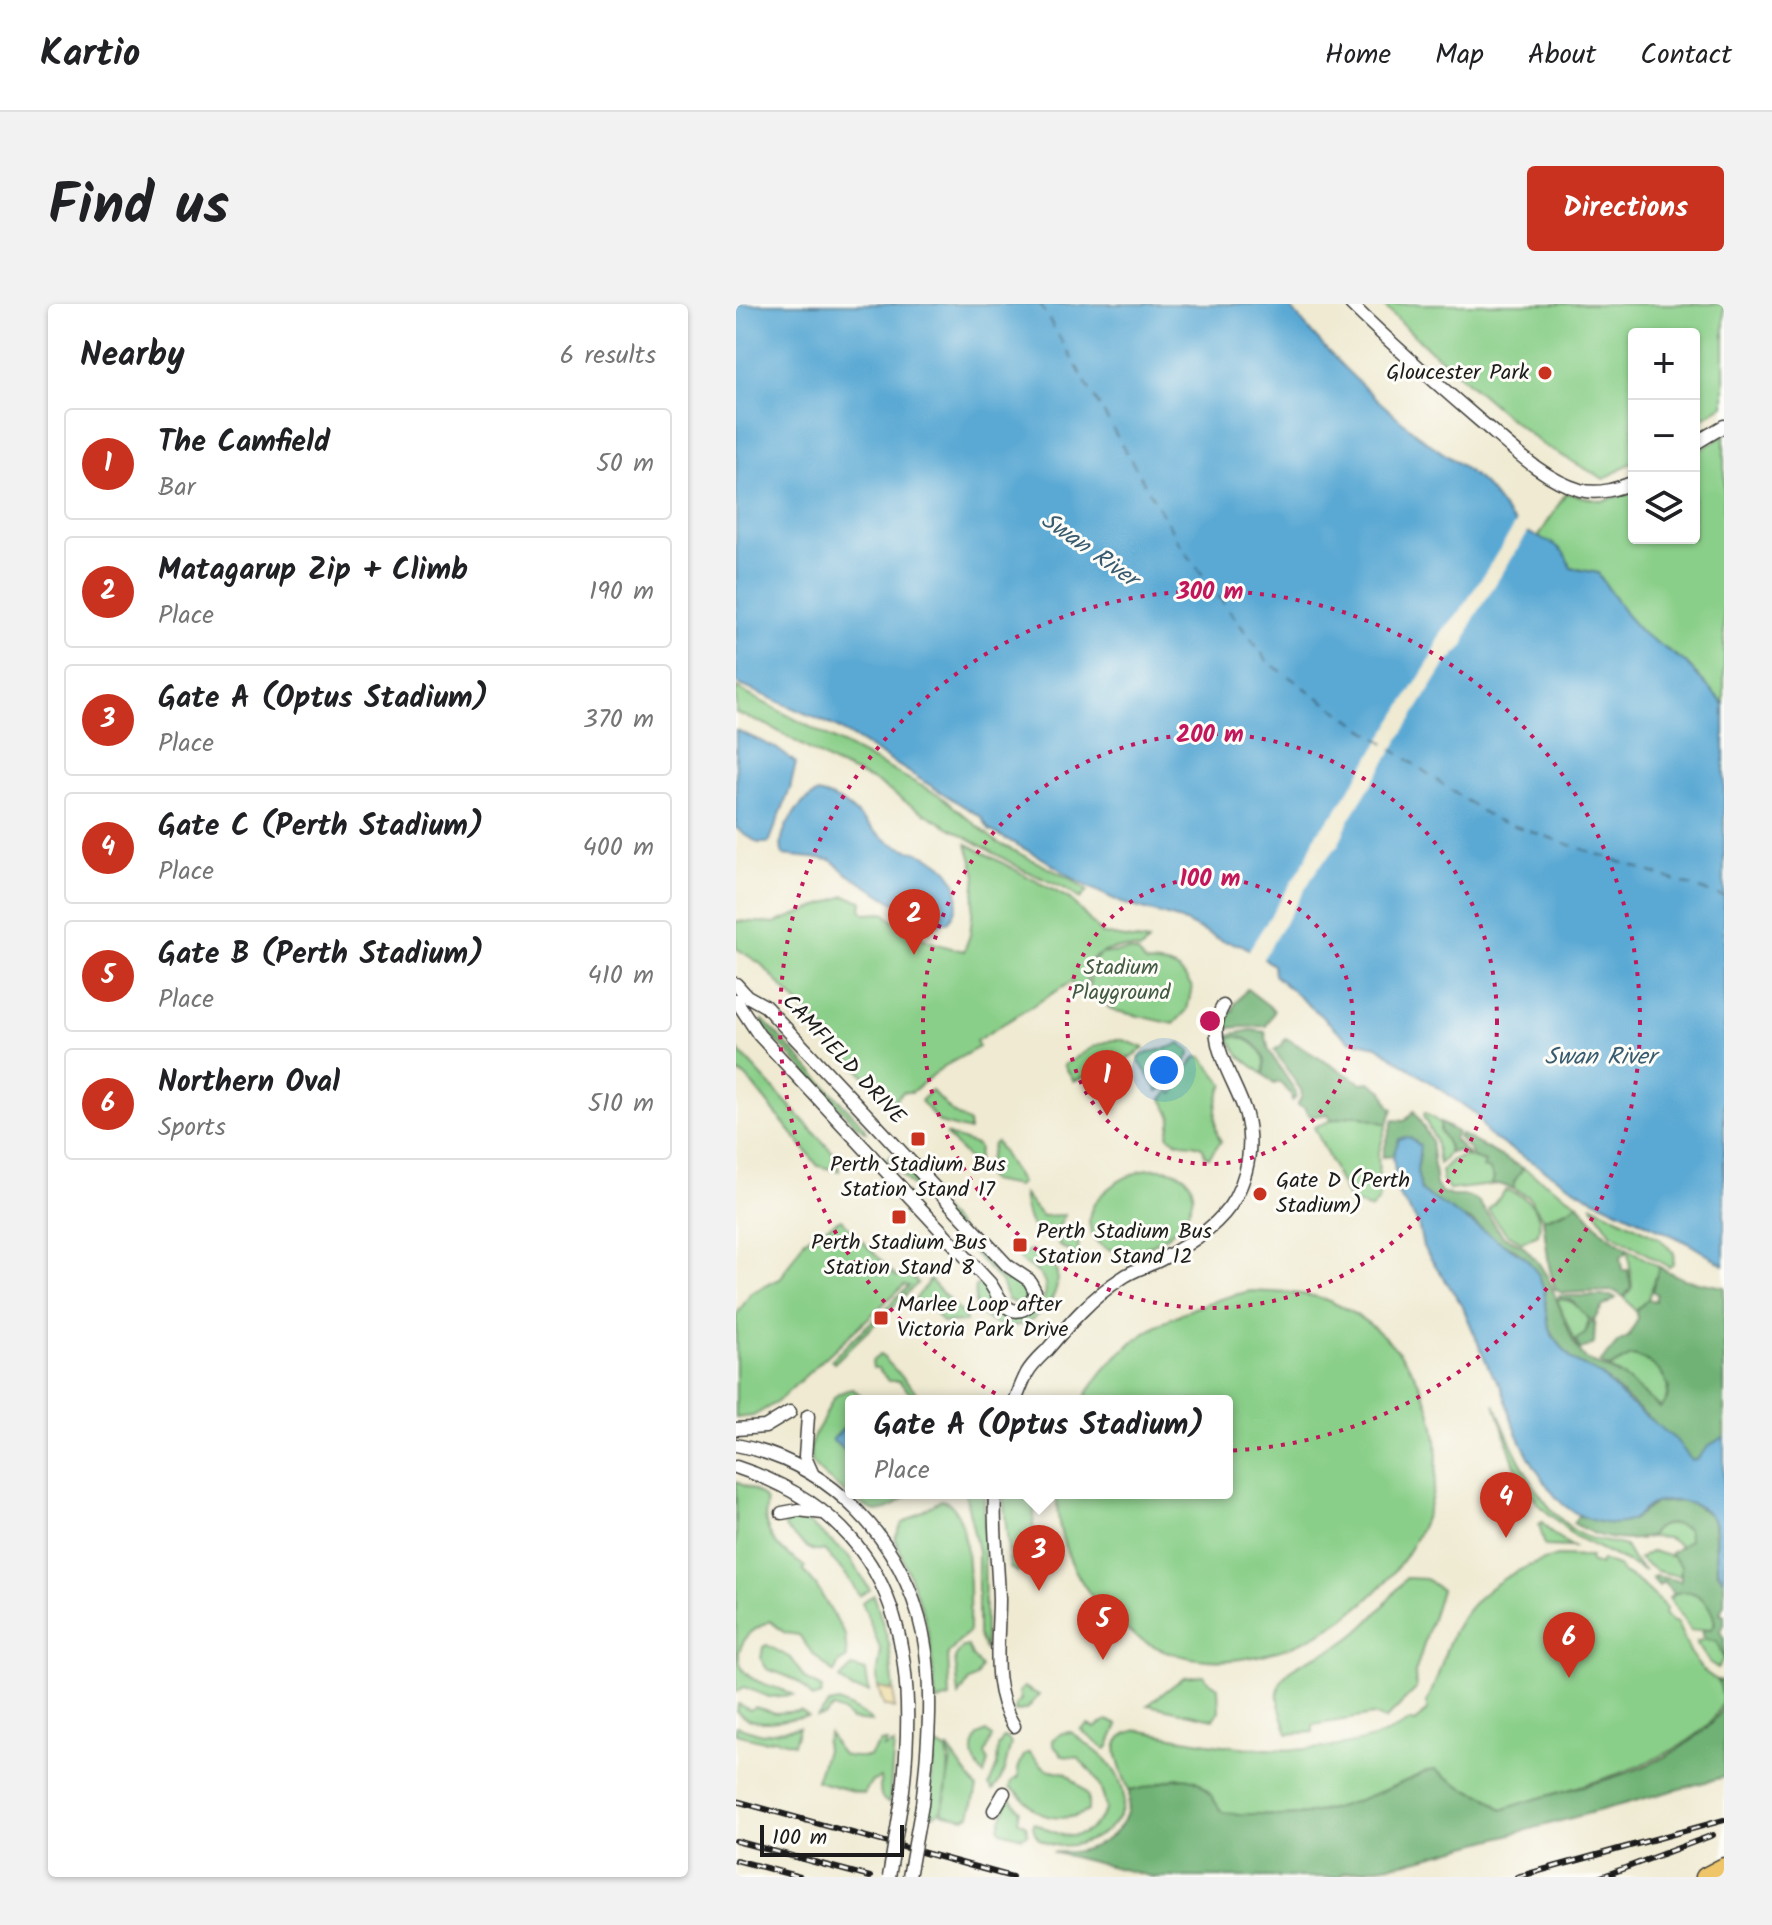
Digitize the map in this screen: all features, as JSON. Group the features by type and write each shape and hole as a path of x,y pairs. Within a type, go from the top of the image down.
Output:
{"highway":[{"path":"1705,1877 1724,1867"}],"street":[{"path":"1351,304 1418,368 1557,481 1584,491 1615,490 1628,485"},
{"path":"1700,440 1724,426"},
{"name":"CAMFIELD DRIVE","path":"736,984 747,996 765,1006 1008,1266 1029,1280 1035,1291 1031,1304 1021,1311 1003,1305 990,1283 759,1035 736,1000"},
{"path":"1018,1395 1028,1371 1093,1300 1122,1277 1190,1242 1233,1201 1246,1175 1250,1148 1239,1092 1220,1051 1216,1034 1217,1015 1223,1006"},
{"path":"736,1429 765,1427 790,1412"},
{"path":"808,1416 805,1457 814,1476"},
{"path":"736,1445 769,1454 814,1476 863,1515 896,1561 909,1589 923,1635 928,1697 922,1805 909,1877"},
{"path":"736,1467 784,1485 826,1514 857,1545 889,1600 903,1648 908,1696 902,1799 889,1877"},
{"path":"995,1499 999,1601 997,1665 1002,1702 1014,1726"},
{"path":"782,1513 798,1510 826,1514"},
{"path":"994,1810 1004,1793"}],"green space":[{"name":"Gloucester Park","path":"1382,304 1724,304 1724,405 1700,420 1700,328 1628,328 1628,465 1604,479 1543,445 1421,342"},
{"path":"1724,435 1724,704 1685,662 1641,632 1598,573 1571,568 1539,536 1566,493 1601,501 1628,494 1628,544 1700,544 1700,450"},
{"path":"736,688 939,795 998,843 1069,878 1087,891 1080,899 912,806 876,782 833,763 767,725 736,713"},
{"path":"967,844 1070,899 1102,934 1148,942 1141,950 1113,949 1095,957 1089,962 1086,986 1071,982 976,1041 979,1047 943,1067 912,1092 903,1092 894,1101 884,1097 761,964 736,948 736,921 775,923 845,896 862,901 861,909 865,914 884,913 921,938 964,951 970,935 976,875"},
{"name":"Stadium Playground","path":"1138,953 1146,963 1174,967 1192,987 1187,1010 1174,1024 1112,1010 1089,990 1091,964 1100,954"},
{"path":"1247,989 1274,1012 1266,1026 1227,1028 1229,1010 1233,1011"},
{"path":"763,1020 863,1125 866,1132 762,1025"},
{"path":"1251,1030 1265,1032 1269,1051 1296,1092 1292,1101 1291,1094 1279,1082 1274,1084 1263,1074 1263,1059 1256,1046 1244,1038 1229,1038 1228,1035"},
{"path":"1236,1036 1259,1049 1264,1060 1263,1074 1240,1056 1229,1038"},
{"path":"1286,1038 1361,1083 1370,1082 1383,1091 1393,1109 1387,1124 1355,1115 1331,1120 1328,1114 1311,1117 1304,1107 1297,1105 1302,1096 1301,1090 1274,1050"},
{"path":"1123,1040 1145,1048 1096,1078 1085,1076 1074,1081 1064,1065 1095,1046"},
{"path":"1180,1043 1190,1050 1190,1055 1174,1079 1170,1069 1162,1071 1166,1088 1158,1091 1139,1057"},
{"path":"736,1048 837,1157 839,1171 818,1166 753,1085 736,1072"},
{"path":"1196,1057 1202,1057 1224,1085 1218,1096 1216,1113 1216,1129 1221,1141 1209,1157 1205,1156 1203,1148 1176,1141 1168,1135 1172,1117 1162,1099 1169,1091 1173,1093 1177,1090 1178,1082"},
{"path":"931,1090 953,1113 969,1123 969,1131 940,1123 921,1101"},
{"path":"1414,1111 1431,1140 1436,1185 1441,1192 1478,1201 1503,1236 1522,1245 1538,1262 1582,1355 1624,1377 1660,1408 1667,1399 1669,1387 1649,1362 1631,1356 1609,1368 1600,1363 1618,1342 1628,1337 1638,1319 1635,1311 1648,1299 1655,1301 1657,1294 1652,1291 1659,1267 1683,1279 1724,1287 1724,1437 1710,1445 1697,1460 1691,1460 1680,1446 1601,1375 1572,1360 1553,1335 1538,1274 1515,1249 1498,1242 1470,1220 1454,1214 1421,1191 1417,1171 1420,1155 1395,1150 1393,1156 1382,1157 1393,1120 1405,1121"},
{"path":"1425,1113 1440,1123 1449,1148 1439,1164 1435,1139 1423,1116"},
{"path":"1355,1115 1387,1124 1378,1155 1380,1199 1372,1209 1352,1202 1347,1196 1314,1127 1343,1116"},
{"path":"1440,1123 1457,1132 1454,1139 1470,1157 1457,1151 1448,1154 1449,1147 1440,1131"},
{"path":"945,1134 977,1145 976,1167"},
{"path":"1460,1134 1523,1168 1514,1182 1514,1189 1491,1185 1494,1178 1490,1170 1483,1168 1485,1162 1473,1158 1458,1137"},
{"path":"996,1142 1021,1183 1017,1186 990,1181 985,1174"},
{"path":"891,1155 1005,1278 1024,1286 1027,1293 1024,1301 1018,1304 1008,1300 1001,1282 887,1159"},
{"path":"1466,1156 1490,1164 1497,1181 1491,1185 1450,1190 1443,1181 1441,1171 1452,1160"},
{"path":"1523,1168 1578,1203 1577,1206 1543,1219 1529,1197 1514,1189 1514,1182"},
{"path":"1148,1169 1174,1171 1188,1180 1193,1194 1189,1210 1178,1226 1161,1240 1141,1249 1119,1251 1102,1246 1091,1231 1089,1219 1092,1209 1106,1190"},
{"path":"1506,1190 1527,1200 1539,1218 1538,1234 1522,1242 1506,1233 1488,1210"},
{"path":"1023,1194 1042,1216 1065,1215 1049,1237 1032,1226"},
{"path":"1578,1203 1602,1231 1626,1248 1626,1253 1620,1257 1622,1270 1628,1270 1631,1287 1624,1297 1614,1291 1562,1293 1555,1289 1543,1219"},
{"path":"1591,1204 1659,1238 1674,1253 1673,1264 1669,1267 1611,1233"},
{"path":"841,1219 897,1277 901,1274 913,1277 918,1283 834,1363 831,1360 909,1286 904,1285 777,1402 753,1416 736,1418 736,1316 751,1293 780,1279 805,1239"},
{"path":"1079,1224 1078,1256 1058,1245 1068,1225"},
{"path":"1628,1249 1659,1267 1648,1299 1635,1311 1625,1298 1632,1287"},
{"path":"1029,1250 1049,1260 1057,1274 1055,1292 1045,1308 1030,1321 1012,1326 993,1323 975,1306 975,1287 983,1282 1002,1310 1017,1318 1031,1313 1045,1296 1044,1282 1038,1273 1019,1258"},
{"path":"930,1280 965,1317 966,1322 943,1323 928,1306 914,1301"},
{"path":"1251,1291 1320,1298 1358,1316 1385,1337 1406,1362 1423,1391 1435,1435 1435,1478 1425,1519 1404,1557 1377,1591 1343,1619 1304,1641 1263,1655 1208,1660 1173,1654 1141,1639 1125,1629 1096,1602 1074,1569 1067,1551 1061,1532 1057,1499 1233,1499 1233,1395 1087,1395 1114,1359 1133,1342 1177,1316"},
{"path":"1559,1296 1616,1298 1602,1307 1594,1320 1589,1319 1571,1300 1558,1299"},
{"path":"1557,1299 1572,1303 1589,1319 1585,1334 1574,1341"},
{"path":"1590,1322 1595,1322 1594,1344 1581,1350 1575,1340 1585,1334"},
{"path":"880,1355 883,1357 919,1395 912,1395 899,1381 889,1381 878,1368 873,1368 872,1361"},
{"path":"1631,1356 1649,1362 1662,1374 1667,1390 1661,1408 1609,1368"},
{"path":"853,1389 860,1395 845,1395 845,1493 811,1462 811,1449 812,1440 832,1400"},
{"path":"1495,1404 1518,1457 1551,1508 1578,1533 1625,1546 1633,1560 1645,1571 1574,1536 1538,1504 1514,1463"},
{"path":"736,1482 752,1489 765,1500 766,1525 774,1541 805,1567 803,1570 817,1587 845,1635 847,1658 839,1663 834,1673 812,1653 799,1635 785,1633 770,1621 747,1636 739,1652 744,1671 758,1682 793,1695 769,1697 744,1687 736,1692"},
{"path":"853,1499 903,1499 883,1510 872,1509"},
{"path":"966,1499 984,1499 985,1651 978,1634 978,1551"},
{"path":"1004,1499 1035,1499 1033,1525 1039,1562 1035,1569 1030,1563 1022,1565 1018,1572 1010,1568"},
{"path":"941,1500 952,1505 964,1536 969,1579 969,1631 948,1654 950,1698 936,1702 924,1614 895,1538 902,1524"},
{"path":"1683,1501 1710,1515 1714,1524 1717,1571 1724,1581 1724,1604 1720,1613 1724,1615 1724,1624 1720,1631 1724,1638 1724,1660 1717,1642 1704,1639 1702,1630 1710,1630 1715,1625 1705,1602 1699,1596 1685,1592 1669,1598 1673,1593 1663,1582 1659,1586 1652,1578 1681,1581 1681,1566 1670,1554 1689,1540 1688,1530 1667,1524 1657,1528 1650,1537 1630,1540 1601,1536 1573,1523 1578,1516 1601,1522 1632,1520 1655,1503"},
{"path":"787,1518 810,1524 848,1556 870,1590 859,1596 847,1576 824,1550 809,1549 788,1531 785,1527"},
{"path":"1542,1522 1553,1534 1573,1547 1545,1546 1539,1524"},
{"path":"1674,1524 1685,1527 1690,1533 1689,1540 1682,1547 1668,1538 1650,1537 1656,1528"},
{"path":"1652,1551 1676,1558 1681,1566 1680,1576 1657,1571 1639,1559"},
{"path":"1557,1556 1591,1557 1590,1562 1600,1565 1602,1560 1620,1567 1622,1572 1646,1588 1666,1608 1665,1614 1676,1622 1695,1660 1717,1681 1723,1692 1716,1715 1695,1736 1665,1754 1629,1769 1502,1810 1485,1796 1464,1788 1435,1770 1355,1801 1297,1815 1222,1812 1206,1788 1179,1777 1129,1791 1119,1763 1117,1746 1126,1734 1138,1730 1205,1743 1277,1750 1348,1744 1381,1735 1411,1721 1415,1723 1427,1710 1427,1701 1454,1631 1473,1604 1511,1574"},
{"path":"1406,1578 1426,1579 1441,1590 1415,1673 1416,1689 1385,1720 1373,1715 1313,1725 1313,1732 1288,1734 1278,1697 1286,1674 1359,1631"},
{"path":"1682,1590 1695,1594 1711,1609 1713,1628 1691,1631 1669,1598"},
{"path":"874,1595 889,1644 894,1691 878,1688 881,1651 862,1602"},
{"path":"1704,1639 1717,1642 1723,1659 1718,1668 1709,1662 1696,1642"},
{"path":"767,1645 792,1659 805,1679 822,1688 821,1695 812,1698 798,1682 767,1669 761,1659 763,1647"},
{"path":"968,1646 981,1667 959,1696 955,1658 963,1647"},
{"path":"852,1667 866,1671 869,1692 851,1689 840,1679"},
{"path":"1204,1675 1218,1687 1219,1711 1213,1719 1148,1705 1184,1677"},
{"path":"1718,1680 1724,1681 1724,1777 1408,1862 1344,1873 1337,1877 1153,1877 1052,1852 1081,1850 1106,1840 1124,1820 1129,1791 1186,1778 1203,1786 1222,1812 1278,1816 1336,1807 1435,1770 1464,1788 1485,1796 1502,1810 1635,1770 1684,1745 1721,1712 1723,1705"},
{"path":"1024,1687 1039,1695 1027,1709 1015,1712 1016,1704 1021,1700 1019,1692"},
{"path":"838,1702 872,1722 851,1720 833,1708 824,1716 817,1717 829,1704"},
{"path":"738,1704 750,1710 755,1707 776,1713 800,1711 808,1716 771,1722 753,1721 737,1712"},
{"path":"1107,1720 1118,1725 1105,1749 1081,1730 1088,1725 1095,1728"},
{"path":"736,1726 762,1734 799,1727 794,1744 736,1734"},
{"path":"986,1732 992,1737 985,1754 988,1761 984,1775 977,1766 973,1751 978,1736"},
{"path":"1071,1732 1105,1759 1121,1785 1122,1807 1112,1825 1094,1838 1073,1845 1053,1845 1039,1838 1033,1823 1060,1834 1076,1835 1096,1824 1106,1809 1100,1788 1089,1769 1079,1758 1063,1756 1053,1745 1053,1740 1062,1733"},
{"path":"829,1733 839,1751 852,1757 868,1757 881,1742 887,1742 884,1748 894,1744 889,1803 881,1796 880,1778 871,1782 864,1794 816,1781"},
{"path":"1004,1737 1011,1744 1003,1774 993,1790 989,1785 997,1766 998,1747"},
{"path":"935,1744 946,1750 948,1780 941,1810 928,1815"},
{"path":"947,1747 977,1788 970,1815 964,1818 942,1813 951,1760"},
{"path":"1029,1752 1046,1769 1066,1773 1084,1791 1088,1797 1088,1811 1069,1817 1048,1816 1036,1811 1010,1788 1012,1781 1019,1777 1018,1769 1024,1755"},
{"path":"1011,1799 1020,1810 1018,1820 1026,1825 1028,1834 1022,1837 1001,1831 999,1827"}],"sand":[{"path":"878,1688 894,1691 894,1709 884,1706"}],"water":[{"name":"Swan River","path":"736,304 1288,304 1365,388 1417,434 1481,482 1515,523 1559,548 1566,555 1571,568 1598,573 1641,632 1685,662 1724,704 1724,1265 1686,1242 1586,1195 1488,1135 1476,1114 1377,1046 1349,1040 1274,975 1273,965 1242,945 1223,941 1181,920 1122,903 1080,883 1044,859 989,830 981,817 836,727 736,683"},
{"path":"736,730 776,748 796,763 790,789 769,843 758,843 736,828"},
{"path":"818,793 849,807 888,841 929,857 942,866 954,880 958,897 948,922 934,925 912,914 846,873 831,860 783,855 782,837 790,819 803,803"},
{"path":"1405,1137 1420,1146 1417,1171 1421,1191 1526,1258 1538,1274 1552,1335 1572,1360 1601,1375 1628,1402 1676,1440 1691,1460 1697,1459 1710,1445 1724,1437 1724,1581 1717,1565 1715,1523 1699,1507 1676,1501 1654,1503 1629,1521 1604,1523 1571,1510 1550,1490 1522,1444 1502,1390 1491,1373 1462,1305 1423,1247 1418,1223 1398,1194 1393,1156 1399,1139"},
{"path":"845,1427 845,1451 832,1440"}],"pier":[{"path":"1518,520 1530,529 1473,620 1464,646 1445,665 1348,822 1338,846 1318,868 1261,962 1247,953 1306,859 1316,834 1336,811 1432,657 1441,633 1460,612"}],"ferry route":[{"path":"1040,304 1181,546 1268,662 1491,818 1724,897"}],"railway":[{"path":"736,1801 1012,1877"},
{"path":"1517,1877 1724,1820"},
{"path":"1601,1877 1713,1835"},
{"path":"736,1841 870,1877"},
{"path":"736,1860 800,1877"}],"place":[{"name":"Gloucester Park","path":"1545,373"},
{"name":"Matagarup Zip + Climb","path":"914,955"},
{"name":"The Camfield","path":"1107,1116"},
{"name":"Perth Stadium Bus Station Stand 17","path":"918,1139"},
{"name":"Gate D (Perth Stadium)","path":"1260,1194"},
{"name":"Perth Stadium Bus Station Stand 8","path":"899,1217"},
{"name":"Perth Stadium Bus Station Stand 12","path":"1020,1245"},
{"name":"Marlee Loop after Victoria Park Drive","path":"881,1318"},
{"name":"Gate C (Perth Stadium)","path":"1506,1538"},
{"name":"Gate A (Optus Stadium)","path":"1039,1591"},
{"name":"Gate B (Perth Stadium)","path":"1103,1660"},
{"name":"Northern Oval","path":"1569,1678"}]}
